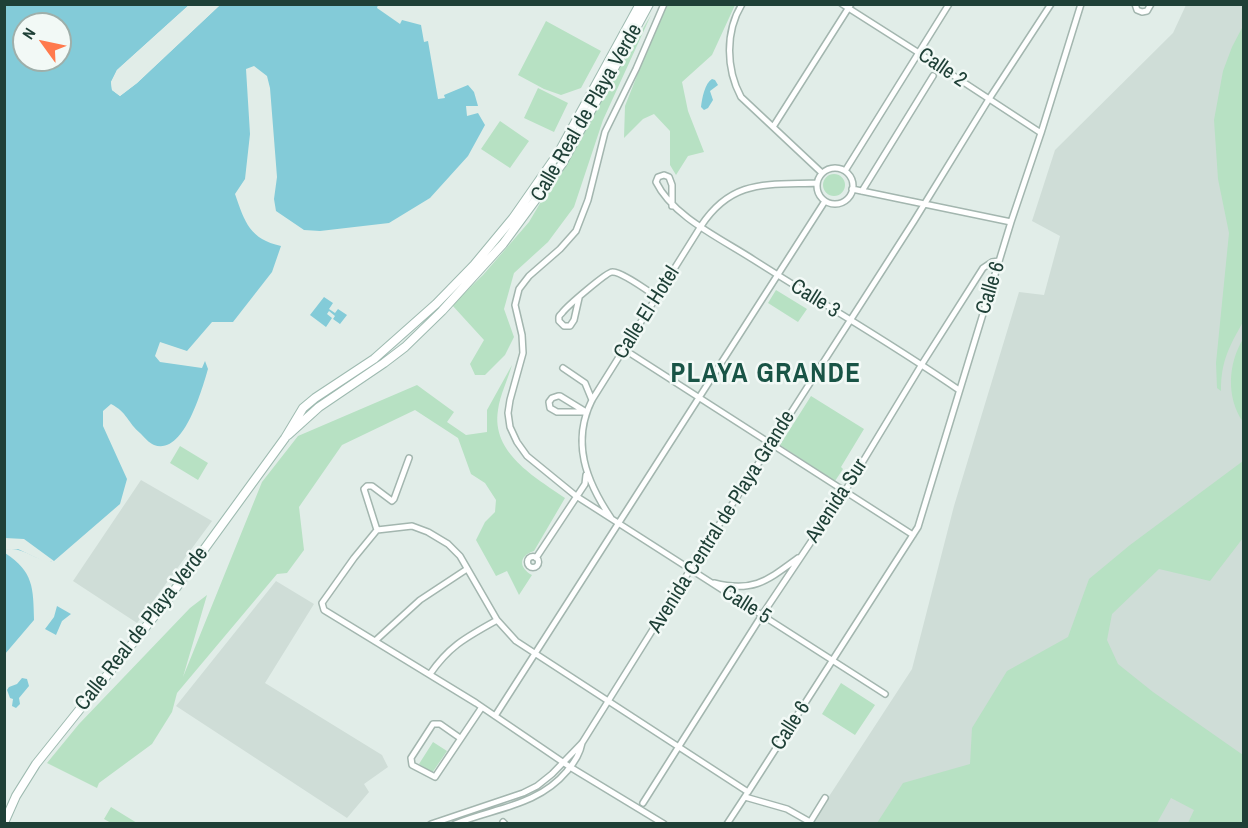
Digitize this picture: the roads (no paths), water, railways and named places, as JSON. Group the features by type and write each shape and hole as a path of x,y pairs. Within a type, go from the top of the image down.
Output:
{"street":[{"name":"Calle Real de Playa Verde","path":"616,58 640,4"},
{"name":"Calle Real de Playa Verde","path":"285,438 319,407 405,347 442,311 477,268 496,238 548,186 616,58 649,4"},
{"name":"Calle 5","path":"664,4 640,61 605,132 588,200 576,231 560,249 529,276 519,289 515,305 522,335 523,353 510,400 508,413 510,427 527,456 576,496 885,694"},
{"path":"742,4 732,27 731,75 741,97 822,173"},
{"name":"Calle 2","path":"842,4 850,7 1041,133"},
{"path":"845,171 949,4"},
{"name":"Avenida Central de Playa Grande","path":"431,824 523,793 537,786 573,756 1051,4"},
{"name":"Calle 6","path":"727,824 918,527 1011,222 1081,4"},
{"path":"1135,4 1137,10 1142,12 1147,11 1151,4"},
{"path":"773,127 850,7"},
{"path":"862,191 933,76"},
{"name":"Calle Real de Playa Verde","path":"4,823 16,796 36,764 147,626 285,438 298,415 315,398 374,359 503,244 540,180 563,154"},
{"path":"833,168 845,171 850,176 852,189 850,194 842,202 825,201 818,193 817,183 822,173 833,168"},
{"name":"Calle 3","path":"672,206 672,185 669,177 664,175 658,177 656,182 672,206 850,321 922,364 959,390"},
{"path":"540,180 548,186"},
{"name":"Calle El Hotel","path":"613,521 596,494 582,456 581,437 586,412 592,400 701,226 716,206 736,192 754,187 817,183"},
{"path":"852,189 1011,222"},
{"path":"495,716 825,201"},
{"path":"496,238 503,244"},
{"name":"Avenida Sur","path":"643,803 844,491 983,268 992,262 999,261"},
{"path":"579,298 574,320 570,326 564,326 559,321 561,314 579,298 612,272 619,273 657,297"},
{"path":"436,304 442,311"},
{"path":"625,350 914,535"},
{"path":"563,368 585,383 592,400"},
{"path":"558,396 586,412 555,412 550,408 549,402 558,396"},
{"path":"377,530 364,489 372,486 392,501 409,458"},
{"path":"536,558 585,484 586,471"},
{"path":"664,824 570,767 430,674 324,610 322,603 377,530 412,526 428,532 452,548 497,620 516,641 747,795 787,808 809,823 825,798"},
{"path":"710,582 730,587 762,583 802,556"},
{"path":"375,641 420,600 467,570"},
{"path":"430,674 458,642 497,620"},
{"path":"460,738 440,724 433,724 411,758 412,765 435,777 482,707"},
{"path":"455,824 531,800 556,782 570,767 573,756"}],"water":[{"path":"5,5 189,5 117,70 111,82 112,90 120,96 137,83 220,5 378,5 377,8 400,24 402,20 421,25 424,42 428,41 438,99 445,98 444,95 468,85 474,92 478,106 466,106 467,116 478,113 485,125 468,156 430,198 389,223 320,231 304,230 276,211 274,199 277,177 270,88 267,76 254,66 246,69 250,134 245,179 235,194 246,221 255,234 281,246 272,272 233,322 212,322 187,351 160,342 155,356 160,362 202,368 205,361 208,369 190,419 174,441 165,446 154,445 116,407 111,404 103,411 103,426 127,479 120,504 54,561 47,561 12,549 5,550"},
{"path":"712,79 718,85 710,91 713,100 704,110 701,107 703,95 707,84"},
{"path":"324,297 333,303 329,309 335,313 338,309 347,315 340,324 333,319 335,316 329,311 327,314 332,318 326,327 310,315"},
{"path":"5,553 15,560 27,574 32,590 34,620 5,654"},
{"path":"57,606 71,614 62,621 56,635 45,629 54,617"},
{"path":"22,678 27,679 29,686 19,698 20,704 16,708 12,706 13,699 10,698 7,690"}],"district":[{"name":"PLAYA GRANDE","path":"766,375"}]}
